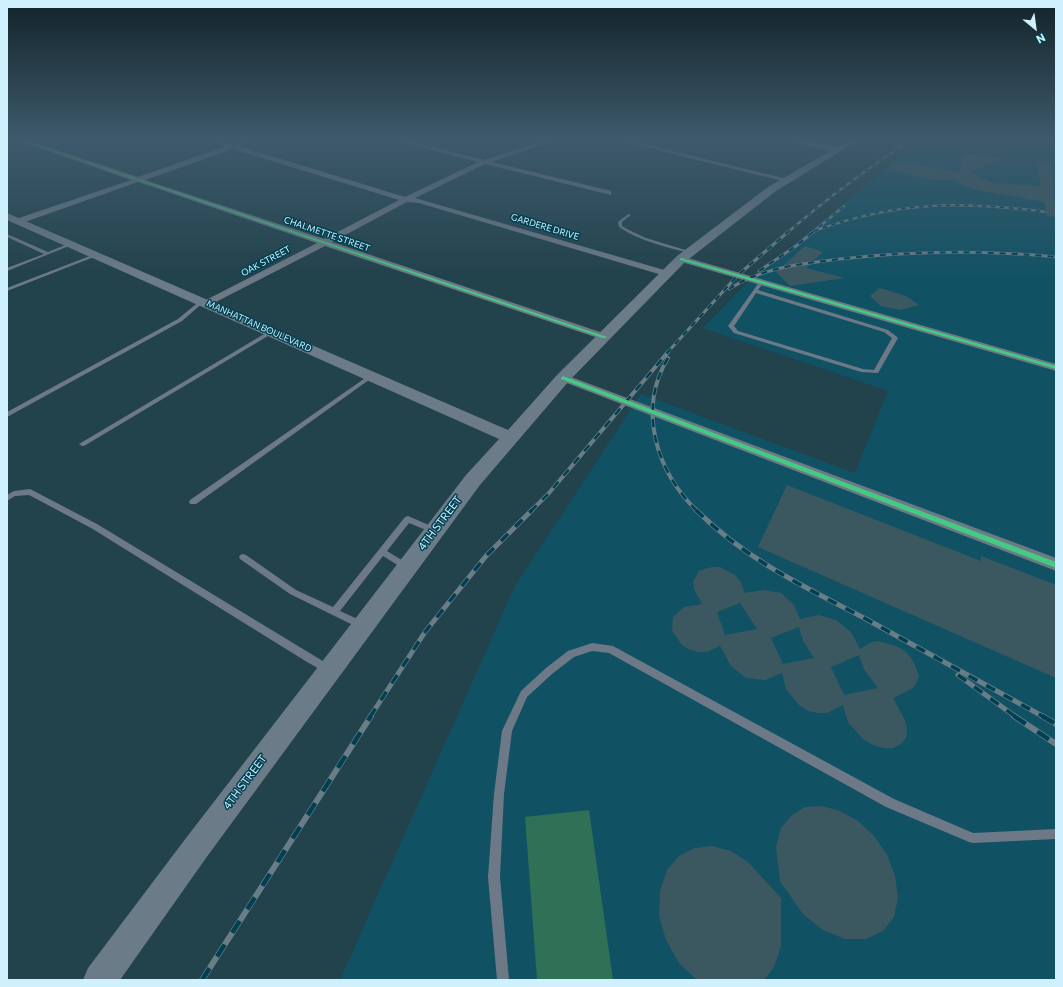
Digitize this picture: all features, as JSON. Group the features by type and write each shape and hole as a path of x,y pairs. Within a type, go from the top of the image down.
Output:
{"main road":[{"name":"4TH STREET","path":"100,980 196,848 473,480 563,378 605,337 665,273 777,186"},
{"name":"MANHATTAN BOULEVARD","path":"13,219 206,302 511,438"}],"street":[{"path":"13,219 116,186"},
{"name":"CHALMETTE STREET","path":"158,186 323,243 605,337"},
{"name":"GARDERE DRIVE","path":"361,186 406,200 420,201 665,273"},
{"name":"OAK STREET","path":"206,302 432,186"},
{"path":"580,186 608,193"},
{"path":"686,256 762,282 1056,368"},
{"path":"563,378 1056,565"}],"lane":[{"path":"628,215 620,222 620,226 625,230 686,256"},
{"path":"7,235 48,254"},
{"path":"7,270 72,244"},
{"path":"7,290 97,255"},
{"path":"755,291 886,331 895,338 876,372 863,371 736,332 731,326 755,291 762,282"},
{"path":"7,415 180,320 206,302"},
{"path":"82,444 272,332"},
{"path":"193,502 371,376"},
{"path":"7,498 14,494 30,492 94,526 330,670"},
{"path":"334,612 408,519 435,530"},
{"path":"382,551 407,567"},
{"path":"243,558 293,592 363,626"},
{"path":"503,980 494,877 499,794 507,730 524,694 571,654 592,647 610,649 890,803 973,838 1056,834"}],"shaded area":[{"path":"864,186 1056,186 1056,980 340,980 515,586 641,394 855,473 888,391 703,328 742,288"},
{"path":"589,810 613,980 537,980 525,817"}],"building":[{"path":"964,186 1053,186 1056,216 1047,217 1044,202"},
{"path":"805,246 823,252 806,268 845,278 790,286 776,272"},
{"path":"880,288 906,296 919,305 900,310 881,306 870,296"},
{"path":"787,485 981,561 981,556 1056,585 1056,678 758,547"},
{"path":"712,567 720,567 735,575 740,581 745,593 764,590 781,593 794,605 800,619 819,615 836,620 851,632 860,649 870,643 878,641 896,646 905,651 912,659 919,675 913,688 893,698 905,720 907,729 906,738 901,744 893,748 884,748 873,745 863,739 848,722 843,705 827,713 818,713 808,711 799,705 786,689 782,673 765,680 746,678 731,666 720,646 707,652 699,652 690,650 682,645 672,631 673,617 684,607 702,604 694,589 693,582 699,571","holes":["740,603 757,629 725,635 717,612","799,627 803,641 814,658 783,664 771,638","859,655 864,669 878,688 844,695 831,667"]},
{"path":"822,806 840,811 858,821 874,836 887,855 895,876 898,898 894,917 883,931 866,939 845,939 823,930 803,914 780,881 776,847 781,828 792,815 805,807"},
{"path":"712,846 731,851 748,862 781,898 781,946 774,967 764,980 697,980 679,963 666,940 659,916 660,891 667,870 679,856 695,848"}],"railway":[{"path":"787,233 846,186"},
{"path":"815,231 844,206"},
{"path":"815,231 844,221 873,214 929,206 985,206 1046,212"},
{"path":"667,353 738,275 788,232"},
{"path":"759,271 796,246 813,232"},
{"path":"729,289 769,271 811,263 867,256 975,252 1056,257"},
{"path":"370,717 425,632 486,556 549,493 668,352"},
{"path":"668,358 659,378 654,398 653,418 656,439 662,458 671,477 683,495 697,511"},
{"path":"697,511 736,544 777,571 1044,717"},
{"path":"958,675 1016,717"},
{"path":"202,980 371,716"},
{"path":"1014,716 1056,744"},
{"path":"1042,716 1056,724"}],"cycle path":[{"path":"157,186 605,337"},
{"path":"681,259 1056,368"},
{"path":"563,378 1056,565"}]}
